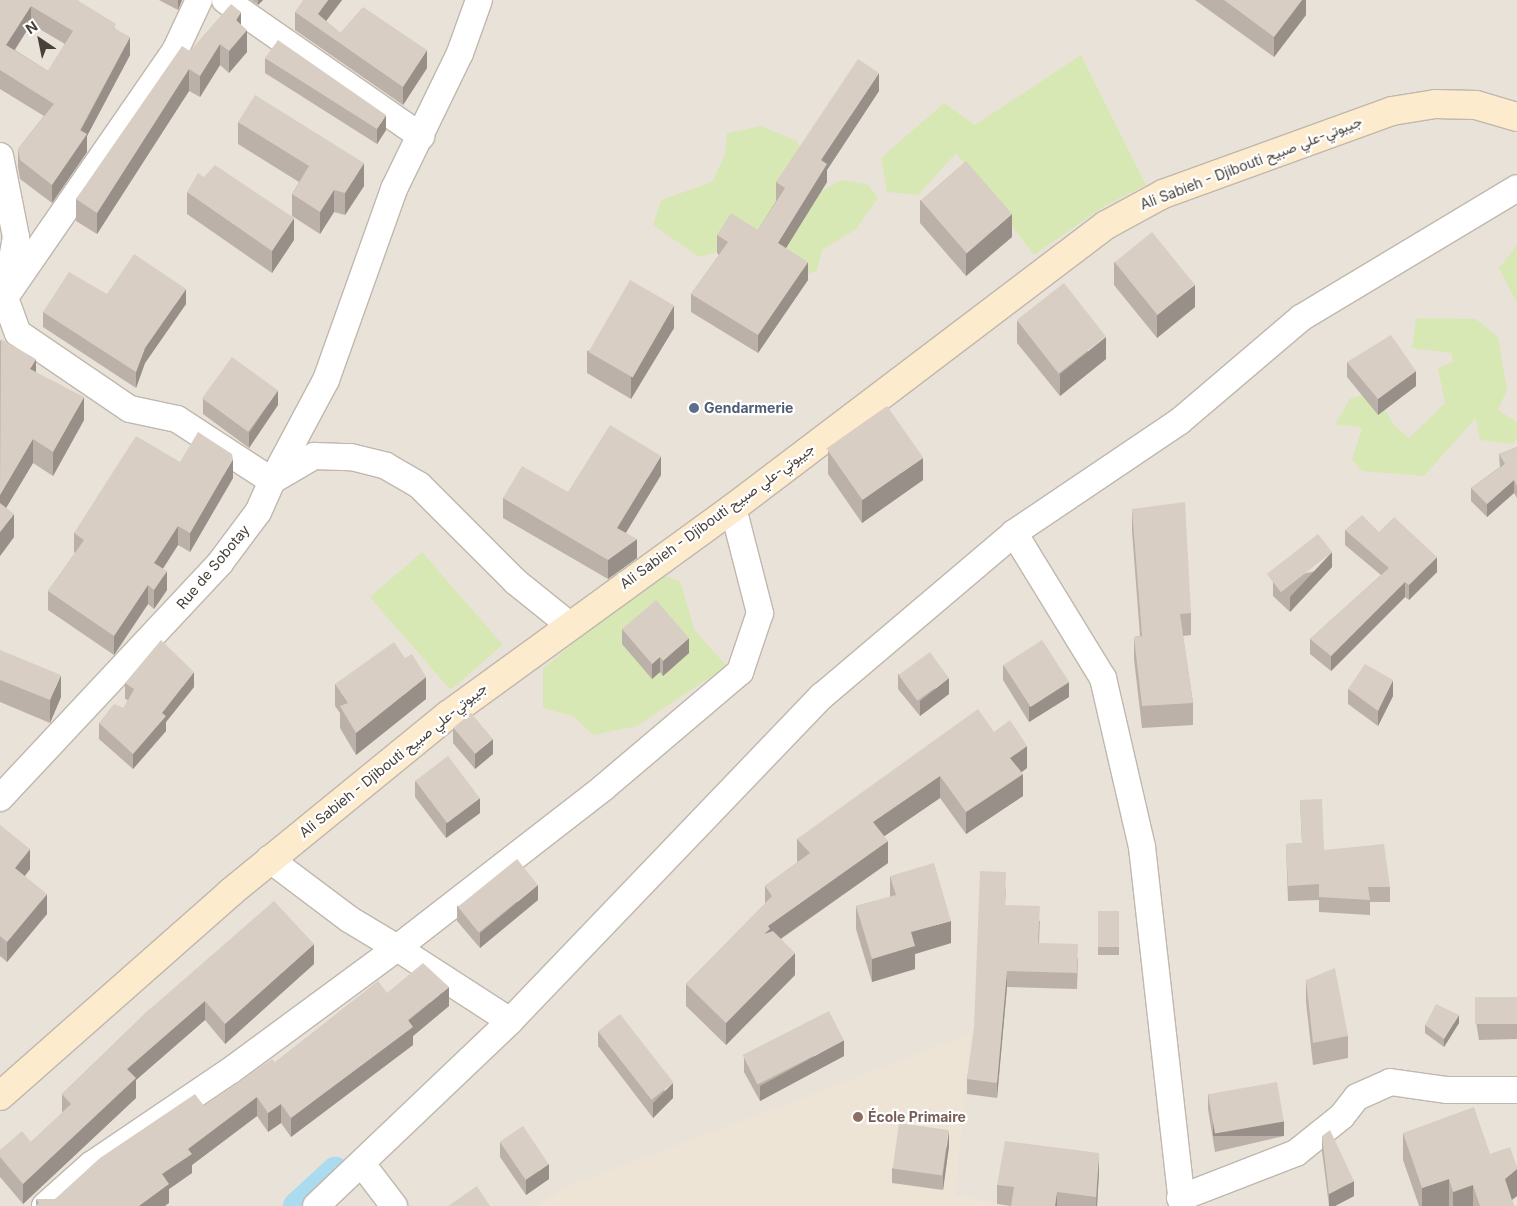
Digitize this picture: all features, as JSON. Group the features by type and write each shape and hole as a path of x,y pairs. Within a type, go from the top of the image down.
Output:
{"main road":[{"name":"Ali Sabieh - Djibouti جيبوتي-علي صبيح","path":"0,1096 270,859 568,624 733,508 1134,208 1351,122 1435,104 1476,105 1517,117"}],"street":[{"path":"2,298 176,49 199,0"},
{"path":"225,0 421,136"},
{"name":"Rue de Sobotay","path":"0,798 220,563 258,512 272,481 326,380 394,190 421,136 479,0"},
{"path":"0,156 16,237 2,298 18,333 130,409 176,419 272,481 314,456 351,457 386,466 419,485 516,582 568,624"},
{"path":"316,1206 510,1021 822,696 1014,533 1180,421 1301,318 1517,188"},
{"path":"45,1206 91,1165 230,1071 397,948 603,788 740,672 760,613 733,508"},
{"path":"1014,533 1103,678 1142,847 1181,1202 1296,1153 1342,1116 1357,1097 1390,1082 1447,1090 1517,1090"},
{"path":"270,859 350,919 510,1021"},
{"path":"362,1164 394,1206"}],"shaded area":[{"path":"0,0 1517,0 1517,1206 0,1206"},
{"name":"École Primaire","path":"971,1034 955,1195 1012,1206 537,1206 564,1188"}],"green space":[{"path":"1081,55 1146,185 1103,207 1034,255 956,153 918,195 887,192 881,158 944,103 975,125"},
{"path":"761,126 797,141 806,164 798,204 841,180 867,184 878,198 856,229 822,250 817,271 795,277 741,245 699,257 653,225 661,200 712,182 725,155 727,133"},
{"path":"1517,245 1517,303 1499,268"},
{"path":"1416,318 1476,319 1498,337 1507,390 1498,410 1517,422 1517,439 1513,444 1480,440 1476,418 1424,476 1362,471 1352,460 1362,428 1335,424 1350,399 1375,391 1393,424 1409,438 1445,403 1438,368 1453,362 1451,353 1412,348"},
{"path":"422,552 503,645 451,690 370,597"},
{"path":"656,573 680,581 695,631 727,666 637,726 593,735 573,716 543,708 543,669"}],"building":[{"path":"0,0 77,0 116,24 114,28 130,37 80,130 87,134 52,185 20,160 18,149 54,104 0,70","holes":["31,6 73,31 48,71 6,45"]},
{"path":"303,0 328,0 318,14 340,33 363,7 427,50 403,87 295,12"},
{"path":"1224,0 1302,0 1274,37"},
{"path":"231,4 241,12 236,20 247,30 229,51 220,44 200,76 189,69 97,213 76,199 182,46 190,51"},
{"path":"278,40 386,115 377,129 265,58"},
{"path":"858,59 879,73 821,160 827,164 778,243 808,262 758,335 691,294 728,242 717,235 731,213 758,230 785,188 776,182"},
{"path":"255,95 364,163 345,193 334,190 320,212 292,194 309,166 238,122"},
{"path":"966,161 1012,214 967,253 921,200"},
{"path":"215,165 294,218 272,251 187,192 198,173 204,177"},
{"path":"1152,232 1195,285 1157,315 1115,262"},
{"path":"134,254 186,289 145,348 136,372 43,312 69,272 107,294"},
{"path":"630,280 674,306 633,377 588,352"},
{"path":"1064,283 1106,337 1059,374 1017,320"},
{"path":"1391,335 1416,371 1378,399 1347,362"},
{"path":"1,339 36,359 30,369 84,397 53,452 33,439 0,495"},
{"path":"232,357 278,391 248,432 202,398"},
{"path":"887,406 923,458 863,500 826,448"},
{"path":"610,425 661,456 617,528 637,539 608,560 503,498 522,466 568,492"},
{"path":"198,432 232,454 233,459 190,533 178,526 154,563 167,571 154,590 148,585 114,636 48,591 84,540 74,533 136,436 180,462"},
{"path":"1517,447 1517,486 1514,480 1487,504 1471,488 1505,464 1499,454"},
{"path":"1185,502 1191,613 1180,614 1193,703 1142,706 1134,637 1142,636 1132,509"},
{"path":"0,503 14,514 0,532"},
{"path":"1362,515 1379,532 1394,517 1437,557 1409,585 1405,582 1331,656 1310,639 1389,568 1345,530"},
{"path":"1318,534 1332,552 1281,592 1267,574"},
{"path":"656,600 689,638 663,661 660,657 652,664 622,629"},
{"path":"161,640 194,672 162,713 166,716 133,754 99,723 114,704 124,708 134,689 125,683"},
{"path":"1042,640 1069,682 1031,707 1003,665"},
{"path":"394,642 405,658 412,654 426,677 356,733 340,706 348,703 335,684"},
{"path":"0,650 61,675 50,700 0,680"},
{"path":"930,652 949,678 917,701 898,675"},
{"path":"1365,664 1393,680 1378,711 1348,689"},
{"path":"978,709 994,732 1010,720 1027,746 1010,758 1023,774 966,812 940,776 873,822 888,841 768,926 770,929 764,934 773,931 795,953 726,1023 686,984 772,896 765,886 810,853 797,839"},
{"path":"471,713 493,739 475,754 453,728"},
{"path":"448,756 480,798 447,823 415,781"},
{"path":"1322,799 1324,850 1384,844 1390,887 1368,887 1370,900 1319,897 1319,884 1288,886 1286,844 1302,843 1300,800"},
{"path":"0,825 30,849 15,868 47,894 7,942 0,936"},
{"path":"517,859 538,885 479,932 458,907"},
{"path":"934,863 951,921 911,932 915,946 872,959 856,906 896,895 890,876"},
{"path":"980,871 1006,872 1005,905 1040,906 1038,943 1078,944 1077,973 1007,971 997,1083 967,1079 974,1027"},
{"path":"274,901 314,944 225,1024 205,1001 127,1069 136,1078 23,1184 0,1157 0,1150 22,1131 31,1142 71,1104 62,1094 150,1009"},
{"path":"1098,911 1119,911 1119,947 1098,947"},
{"path":"423,963 449,987 408,1020 413,1027 291,1118 281,1104 268,1113 257,1097 188,1149 192,1154 162,1174 169,1184 139,1206 35,1206 39,1203 36,1199 55,1199 100,1158 195,1094 204,1106 272,1059 275,1062 378,981 387,993"},
{"path":"1335,968 1348,1036 1313,1043 1306,980"},
{"path":"1475,997 1517,997 1517,1024 1475,1024"},
{"path":"1436,1004 1459,1015 1444,1039 1425,1025"},
{"path":"829,1011 844,1040 758,1084 743,1055"},
{"path":"620,1014 674,1083 651,1100 598,1031"},
{"path":"1277,1082 1284,1121 1215,1134 1208,1094"},
{"path":"1474,1107 1490,1154 1510,1147 1517,1169 1505,1179 1514,1206 1480,1206 1473,1185 1453,1192 1449,1179 1422,1188 1403,1133"},
{"path":"899,1123 949,1130 942,1176 893,1169"},
{"path":"523,1126 549,1164 526,1180 500,1142"},
{"path":"1330,1130 1354,1181 1329,1194 1322,1136"},
{"path":"1005,1141 1099,1153 1096,1197 1057,1192 1055,1206 1011,1206 1014,1187 997,1185"},
{"path":"477,1186 490,1206 448,1206"}],"waterway":[{"path":"297,1206 335,1171"}],"place":[{"name":"Gendarmerie","path":"694,408"},
{"name":"École Primaire","path":"858,1117"}]}
